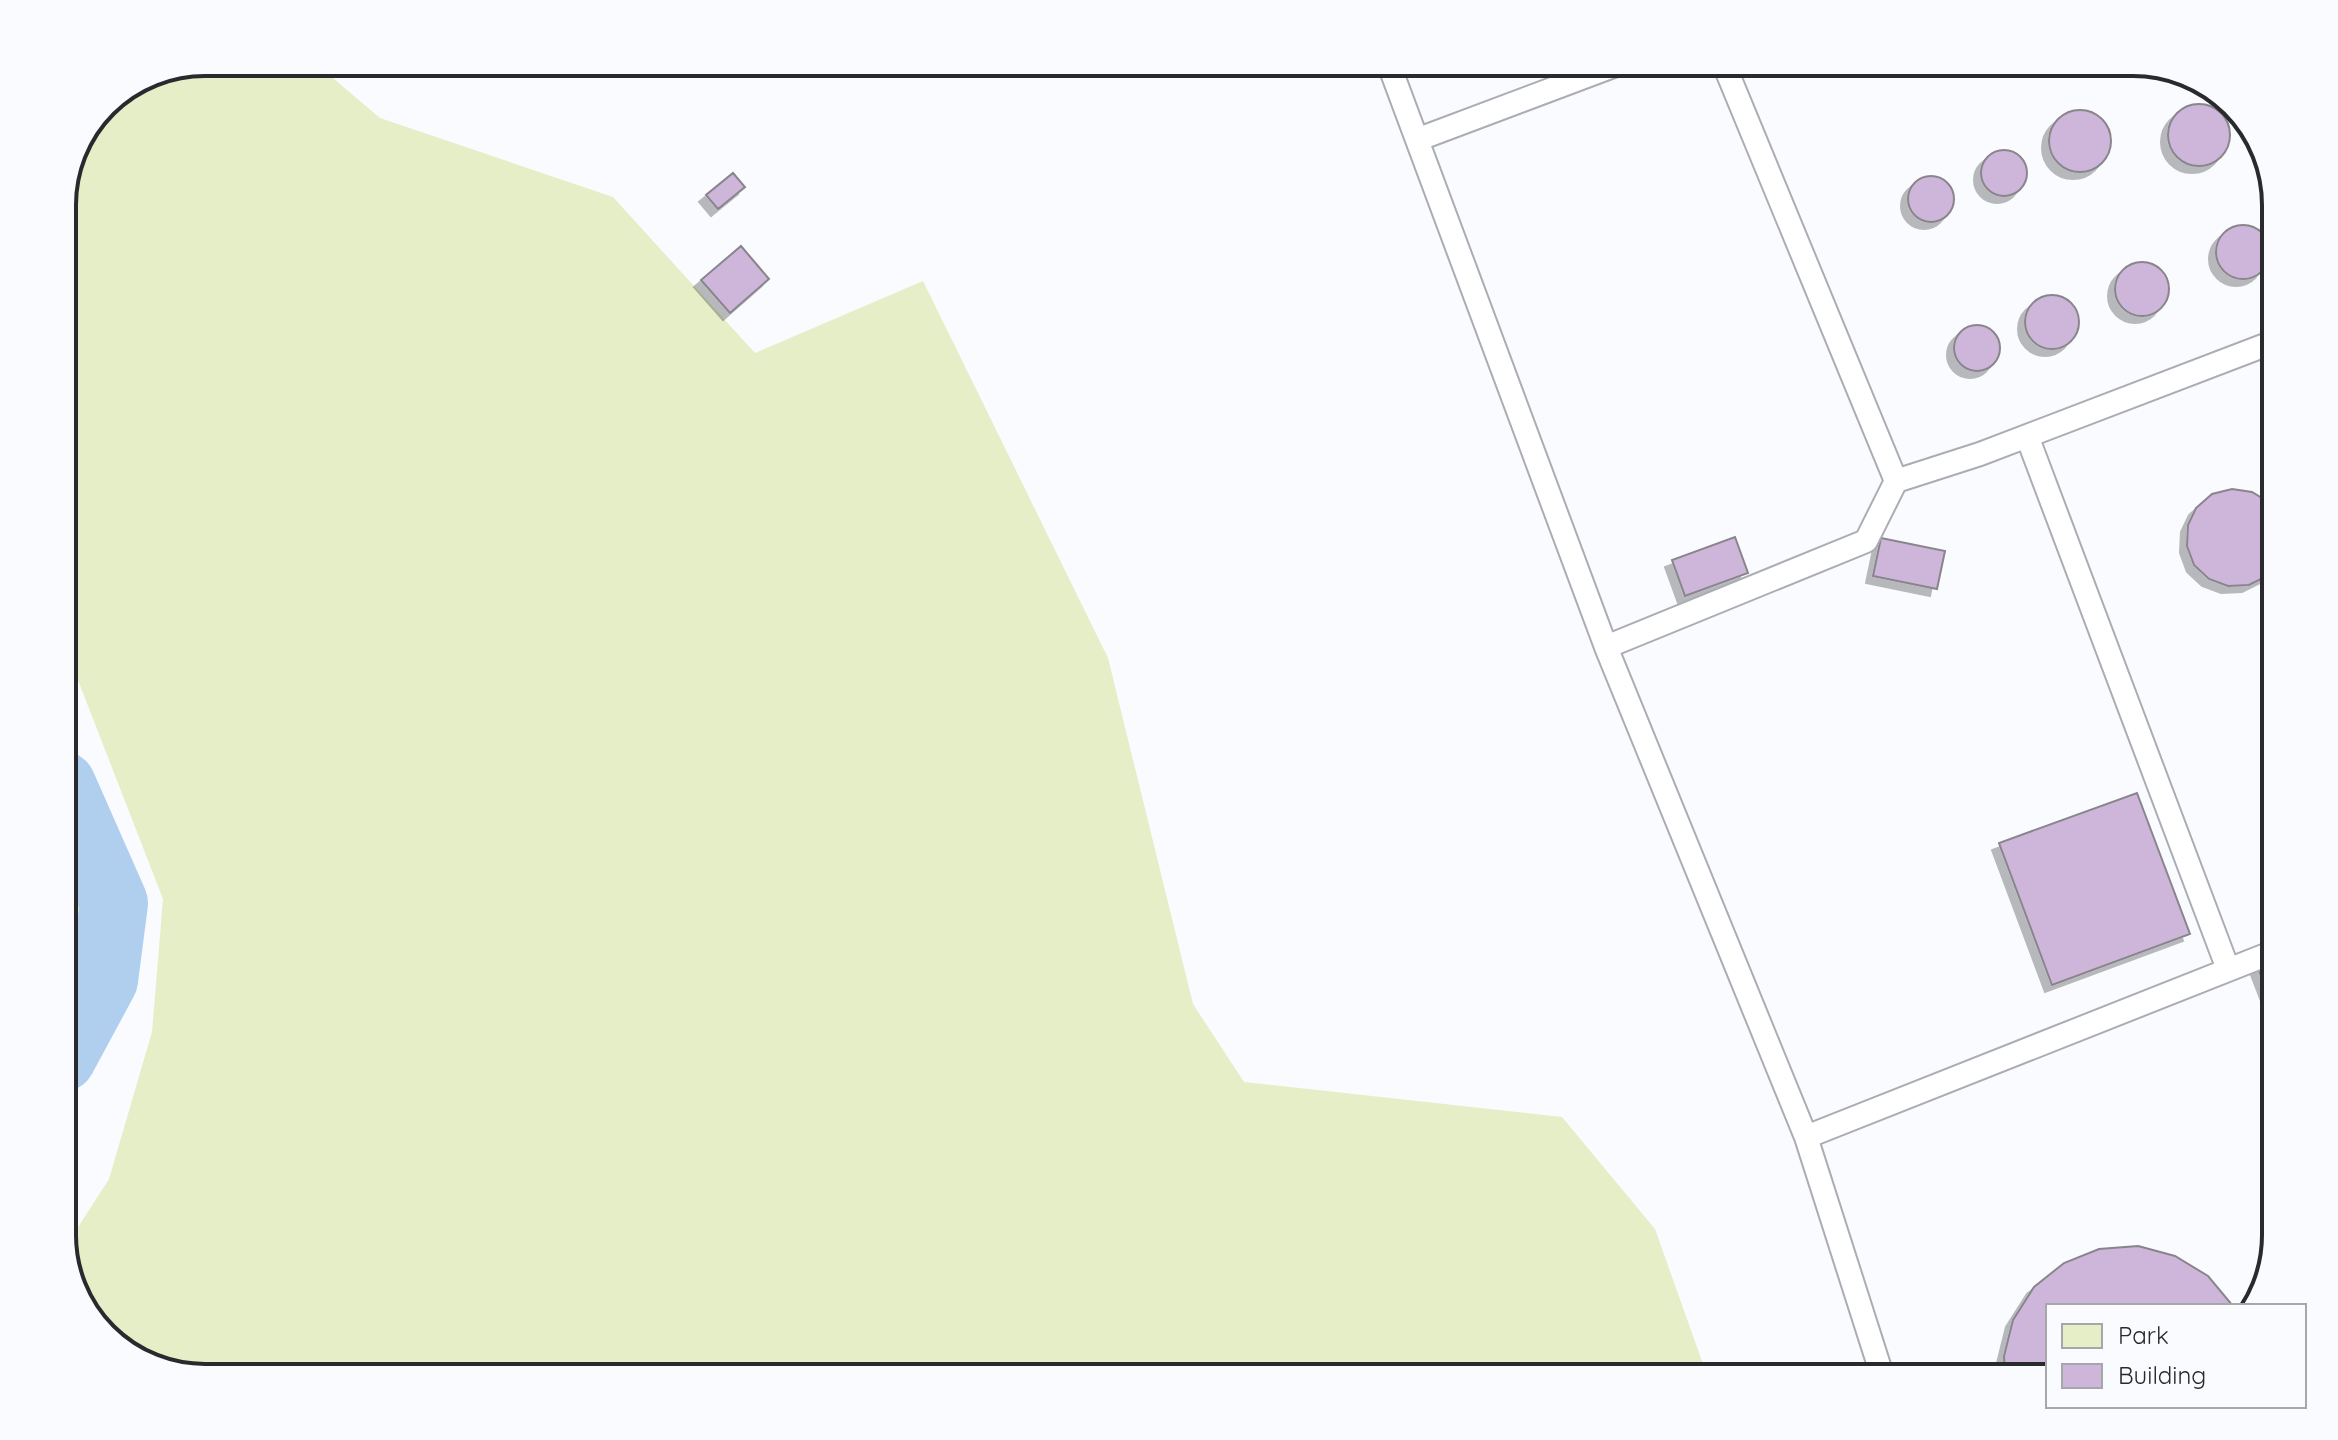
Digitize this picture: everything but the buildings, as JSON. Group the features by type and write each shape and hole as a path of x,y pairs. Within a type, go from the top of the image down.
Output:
{"lane":[{"path":"1394,76 1606,647 1806,1137 1879,1364"},
{"path":"1419,139 1587,76"},
{"path":"1729,76 1896,481"},
{"path":"1606,647 1866,541 1896,481 2027,436 2262,346"},
{"path":"2027,436 2228,969"},
{"path":"1806,1137 2262,956"}],"green space":[{"path":"205,76 330,76 380,118 613,197 755,353 923,281 1108,658 1193,1004 1244,1082 1562,1117 1655,1229 1703,1364 205,1364 171,1360 140,1347 103,1314 83,1277 76,1244 76,1230 109,1179 152,1032 163,899 76,675 76,196 80,171 98,133 114,114 133,98 156,86 180,78"},
{"path":"76,875 81,929 76,979"}],"waterway":[{"path":"76,817 114,903 104,980 76,1032"}]}
